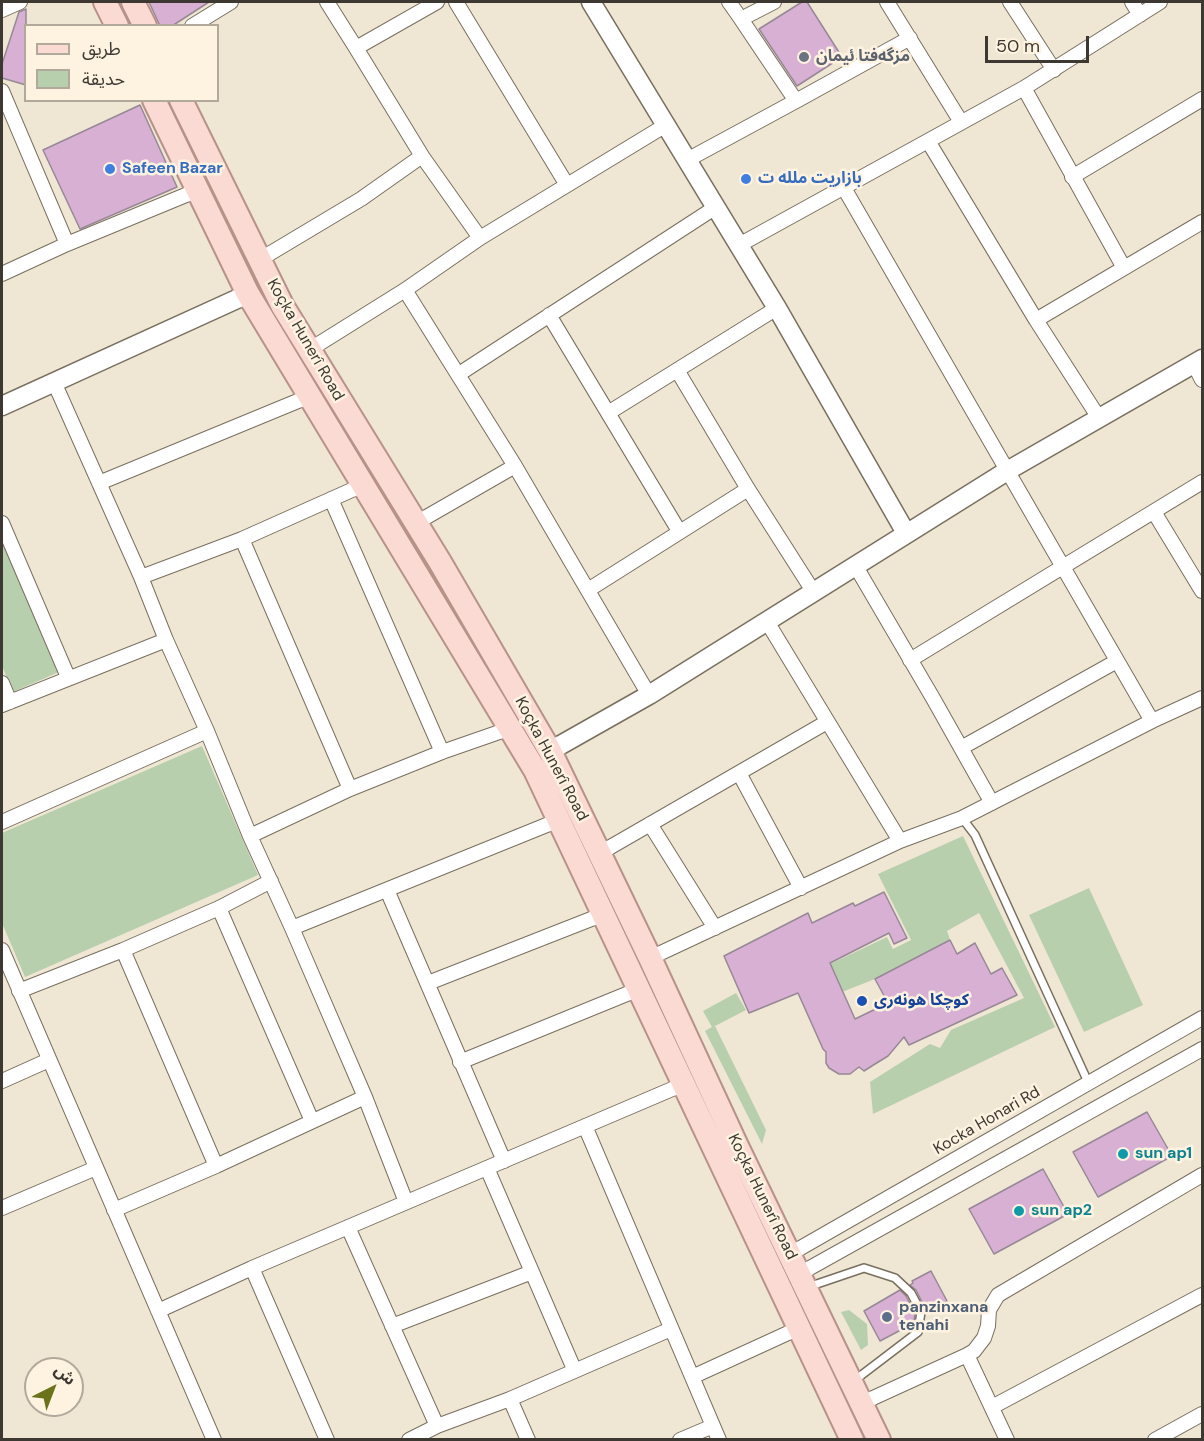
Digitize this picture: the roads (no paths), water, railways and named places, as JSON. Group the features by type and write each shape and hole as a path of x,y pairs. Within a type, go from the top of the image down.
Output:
{"main road":[{"path":"105,2 116,24"},
{"path":"133,2 144,24"},
{"path":"155,102 248,294 511,728 560,820 852,1440"},
{"name":"Koçka Hunerî Road","path":"182,102 282,305 440,562 550,751 651,958 737,1146 879,1440"},
{"path":"417,576 440,562"}],"street":[{"path":"2,10 20,2"},
{"path":"195,24 231,2"},
{"path":"327,2 422,156 480,238"},
{"path":"356,48 437,2"},
{"path":"456,2 567,185"},
{"path":"591,2 777,308 906,533"},
{"path":"729,2 796,101"},
{"path":"741,19 774,2"},
{"path":"887,2 962,122"},
{"path":"1010,2 1054,70"},
{"path":"1132,2 1140,15"},
{"path":"739,246 1024,88 1160,2"},
{"path":"687,160 910,38"},
{"path":"1024,88 1124,268"},
{"path":"2,91 67,244"},
{"path":"1072,177 1200,105"},
{"path":"309,350 405,290 480,238 666,125"},
{"path":"928,141 1036,320 1099,418"},
{"path":"260,260 361,199 422,156"},
{"path":"844,188 1152,721"},
{"path":"2,274 67,244 198,190"},
{"path":"459,374 716,207"},
{"path":"1036,320 1203,222"},
{"path":"405,290 515,466 649,694"},
{"path":"2,406 248,294"},
{"path":"608,413 777,308"},
{"path":"549,315 679,531"},
{"path":"550,751 649,694 1007,471 1198,361 1203,380"},
{"path":"677,370 748,489 813,591"},
{"path":"54,382 141,577 165,639 365,1097 406,1202"},
{"path":"99,483 310,396"},
{"path":"416,523 515,466"},
{"path":"910,660 1203,482"},
{"path":"141,577 242,539 363,485"},
{"path":"588,590 748,489"},
{"path":"331,499 442,752"},
{"path":"1154,512 1203,591"},
{"path":"2,523 68,677"},
{"path":"242,539 350,789"},
{"path":"855,565 992,803"},
{"path":"766,620 900,841"},
{"path":"2,683 6,704 165,639"},
{"path":"961,748 1117,662"},
{"path":"651,958 900,841 962,818 1152,721 1203,698"},
{"path":"600,853 827,722"},
{"path":"250,836 350,789 442,752 511,728"},
{"path":"2,822 207,731"},
{"path":"739,773 801,888"},
{"path":"292,928 560,820"},
{"path":"650,824 715,928"},
{"path":"19,991 123,950 219,908 271,881"},
{"path":"387,890 504,1161"},
{"path":"219,908 312,1122"},
{"path":"428,983 604,914"},
{"path":"2,950 214,1440"},
{"path":"123,950 216,1166"},
{"path":"460,1062 639,989"},
{"name":"Kocka Honari Rd","path":"798,1272 993,1137 1203,1018"},
{"path":"798,1272 1203,1049"},
{"path":"2,1081 49,1060"},
{"path":"158,1311 252,1268 684,1084"},
{"path":"114,1210 365,1097"},
{"path":"585,1126 719,1440"},
{"path":"993,1137 1005,1160"},
{"path":"2,1208 96,1168"},
{"path":"487,1168 574,1369"},
{"path":"862,1404 974,1351 984,1338 988,1326 989,1310 998,1295 1203,1175"},
{"path":"348,1227 437,1426"},
{"path":"252,1268 327,1440"},
{"path":"392,1326 532,1272"},
{"path":"992,1407 1203,1295"},
{"path":"692,1377 799,1328"},
{"path":"409,1440 437,1426 510,1399 574,1369 671,1329"},
{"path":"967,1355 1007,1440"},
{"path":"510,1399 528,1440"},
{"path":"1155,1440 1203,1414"},
{"path":"680,1440 713,1426"}],"lane":[{"path":"962,818 975,835 1088,1082"},
{"path":"798,1272 864,1268 894,1278 911,1293 921,1312 918,1332 852,1382"}],"place":[{"name":"مزگەفتا ئيمان","path":"804,57"},
{"name":"Safeen Bazar","path":"110,169"},
{"name":"بازاريت ملله ت","path":"746,179"},
{"name":"كوچكا هونەری","path":"862,1001"},
{"name":"sun ap1","path":"1123,1154"},
{"name":"sun ap2","path":"1019,1211"},
{"name":"panzinxana tenahi","path":"887,1317"}]}
